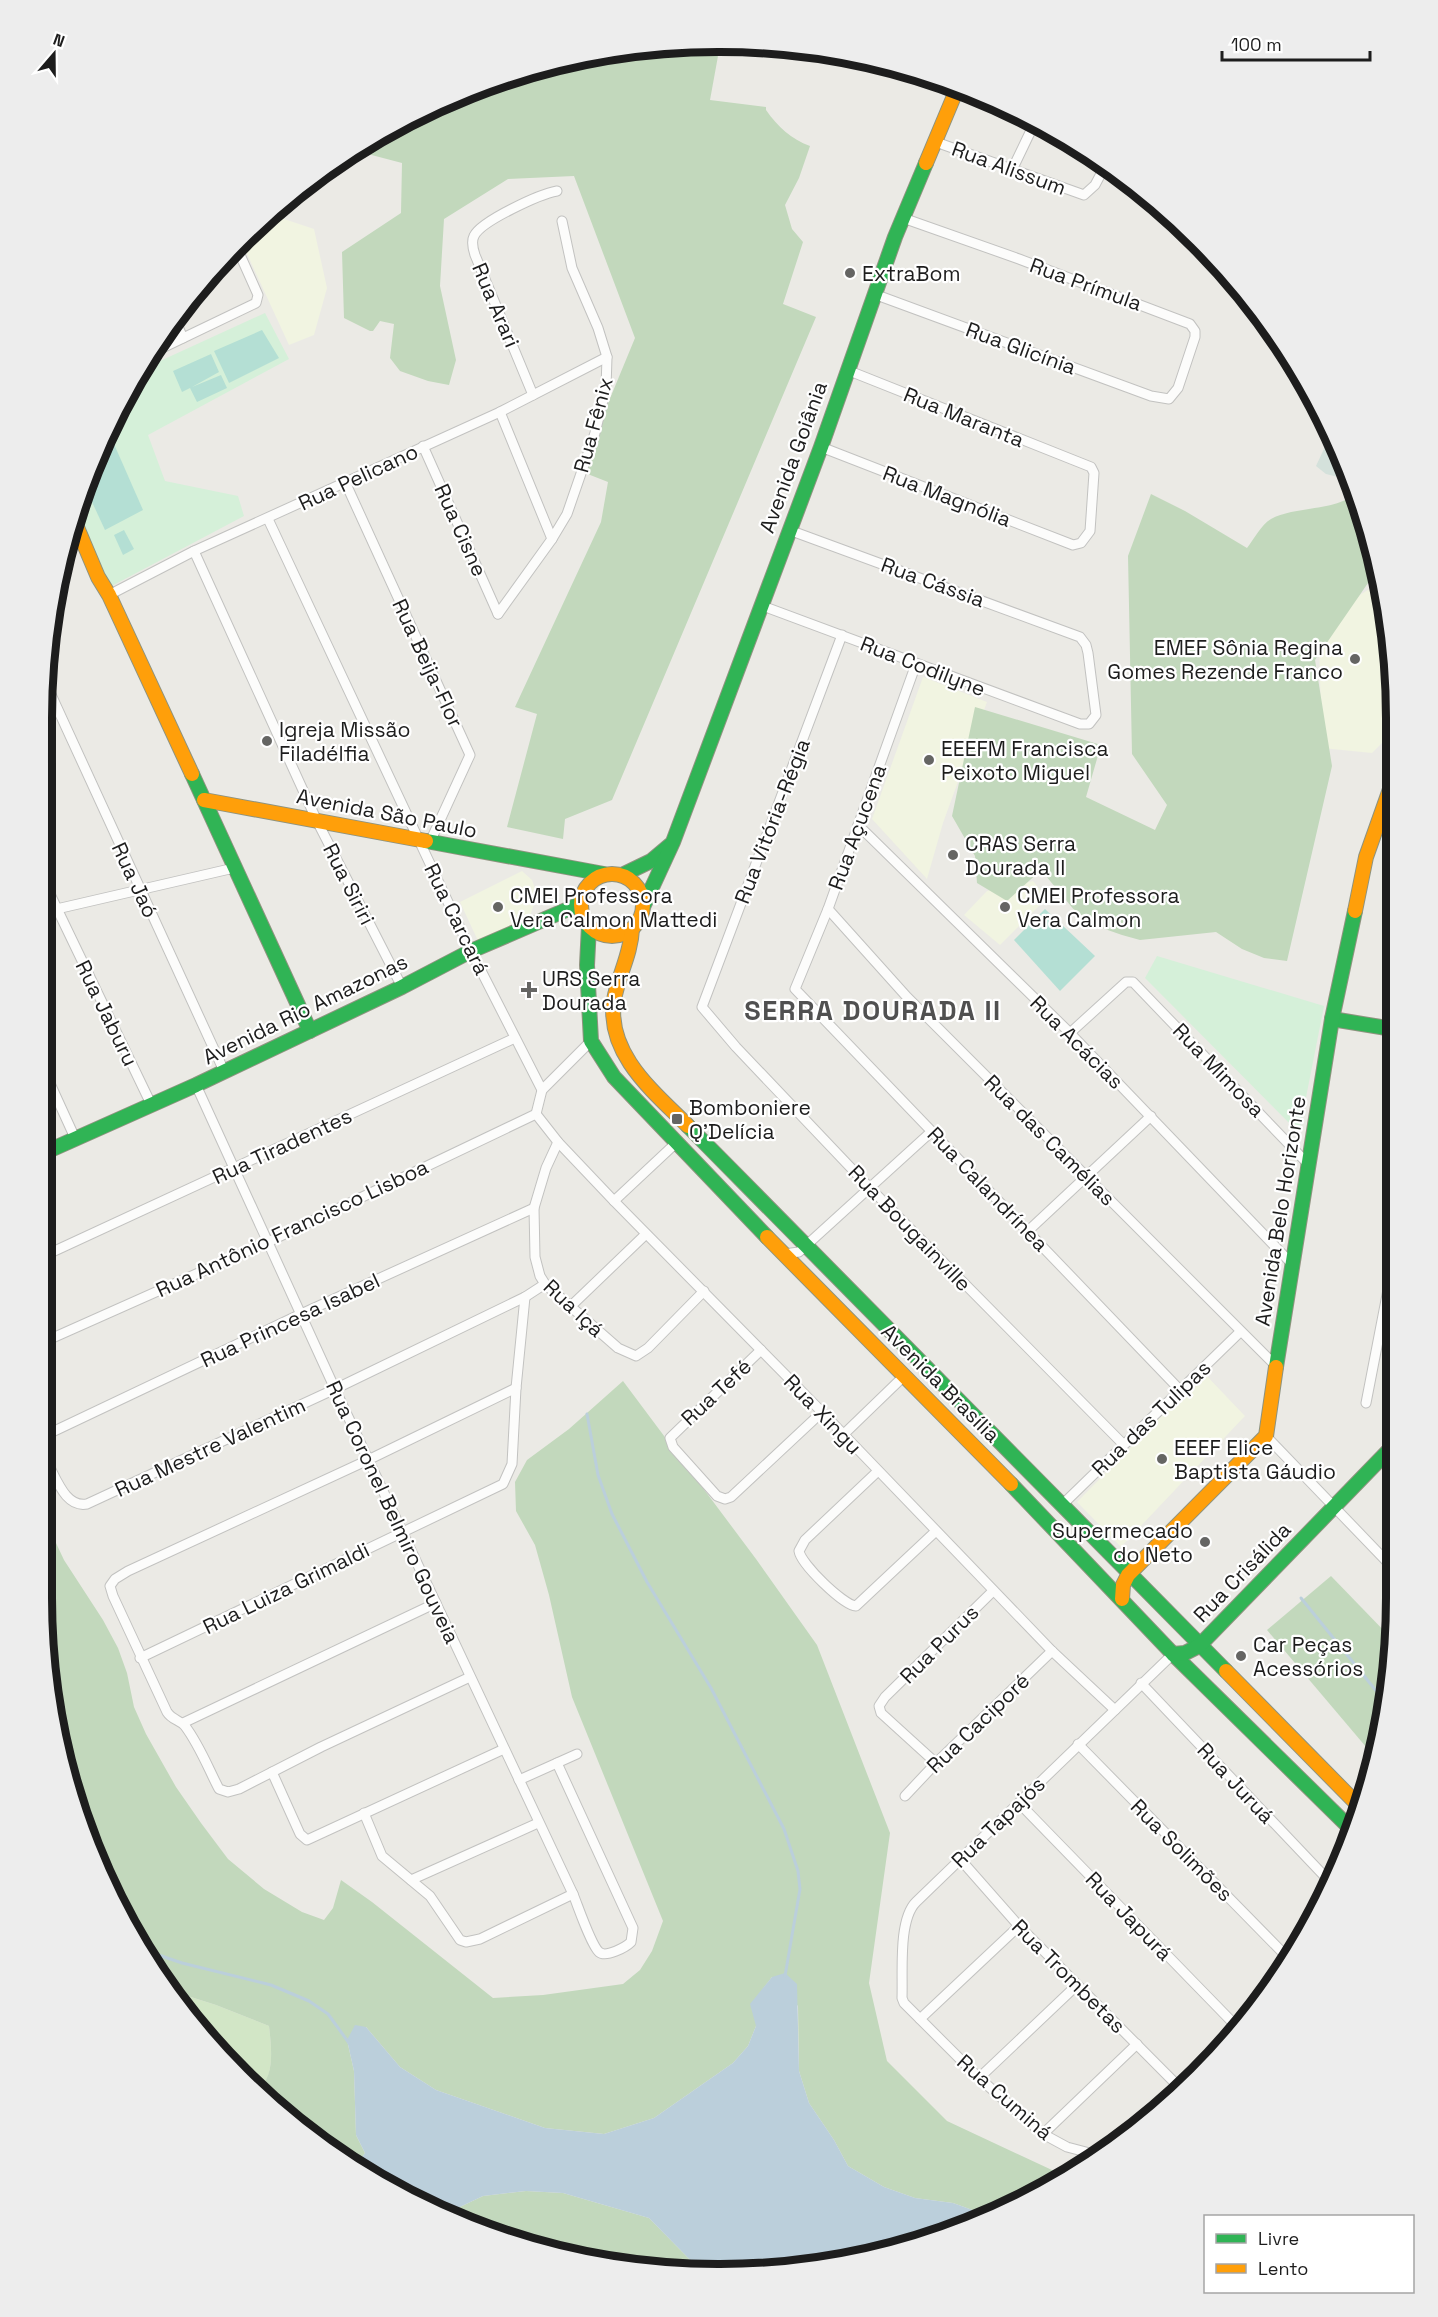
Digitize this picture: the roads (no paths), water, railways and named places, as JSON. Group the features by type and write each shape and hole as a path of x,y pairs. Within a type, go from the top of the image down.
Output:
{"street":[{"name":"Avenida Goiânia","path":"643,907 673,842 821,447 874,294 933,141 954,96"},
{"path":"1012,171 1031,130"},
{"name":"Rua Alissum","path":"933,141 1084,195 1095,185 1101,173"},
{"name":"Rua Arari","path":"533,395 475,255 472,240 479,229 497,218 529,200 556,191"},
{"name":"Rua Prímula","path":"903,218 1190,324 1195,331 1195,337 1178,388 1168,399"},
{"name":"Rua Fênix","path":"498,614 552,539 567,514 595,433 606,388 607,357 598,328 572,268 562,221"},
{"path":"167,345 255,304 258,295 241,256"},
{"name":"Rua Glicínia","path":"874,294 1151,396 1168,399"},
{"path":"179,329 183,338"},
{"name":"Rua Pelicano","path":"109,596 194,551 346,484 500,412 607,357"},
{"name":"Rua Maranta","path":"847,370 1091,467 1094,473 1090,531 1081,543 1073,545"},
{"path":"500,412 552,539"},
{"name":"Rua Cisne","path":"423,447 498,614"},
{"name":"Rua Magnólia","path":"821,447 1073,545"},
{"name":"Rua Beija-Flor","path":"346,484 470,755 424,841"},
{"name":"Rua Carcará","path":"268,519 424,841 471,951 542,1090"},
{"name":"Rua Cássia","path":"789,530 1077,634 1086,645 1097,709 1093,721 1086,725"},
{"path":"79,533 310,1031"},
{"name":"Rua Siriri","path":"194,551 317,821 402,987"},
{"name":"Rua Codilyne","path":"760,605 1086,725"},
{"name":"Rua Vitória-Régia","path":"702,1007 842,635"},
{"name":"Rua Açucena","path":"795,989 828,909 916,664"},
{"name":"Rua Jaó","path":"53,699 224,1071"},
{"name":"Avenida São Paulo","path":"204,800 604,874"},
{"name":"Avenida Belo Horizonte","path":"1266,1436 1332,1019 1366,857 1386,801"},
{"name":"Rua Acácias","path":"858,825 1070,1034 1292,1264"},
{"name":"Avenida Goiânia","path":"622,875 651,861 673,842"},
{"path":"563,867 574,878 584,919 596,932 614,936 632,929 642,915 642,897 638,887 622,875 604,874 589,883 581,900"},
{"path":"52,909 234,868"},
{"name":"Avenida Rio Amazonas","path":"52,1149 196,1085 581,900"},
{"name":"Rua Jaburu","path":"52,909 151,1104"},
{"name":"Rua das Camélias","path":"828,909 907,997 1277,1367"},
{"name":"Avenida Brasília","path":"589,926 587,965 591,1041 614,1077 675,1143 856,1326 903,1377 980,1452 1173,1654 1346,1824"},
{"name":"Avenida Brasília","path":"632,929 631,946 621,972 612,1019 614,1032 621,1049 636,1074 1062,1505 1128,1575 1354,1801"},
{"name":"Rua Mimosa","path":"1070,1034 1126,982 1133,982 1309,1165"},
{"name":"Rua Calandrínea","path":"795,989 931,1132 1029,1230 1180,1390"},
{"name":"Rua Bougainville","path":"702,1007 736,1047 870,1188 1123,1444"},
{"path":"1332,1019 1386,1028"},
{"name":"Rua Tiradentes","path":"52,1252 515,1038"},
{"path":"536,1114 536,1106 542,1090 591,1041"},
{"name":"Rua Coronel Belmiro Gouveia","path":"196,1085 591,1937 599,1952 603,1954 628,1946 634,1933 557,1762"},
{"path":"52,1088 75,1138"},
{"name":"Rua Xingu","path":"536,1114 558,1142 646,1234 844,1434 993,1591 1114,1710"},
{"name":"Rua Antônio Francisco Lisboa","path":"52,1338 268,1242 536,1114"},
{"path":"1029,1230 1151,1116"},
{"path":"784,1254 799,1252 806,1247 931,1132"},
{"name":"Rua Içá","path":"558,1142 543,1177 534,1208 535,1257 540,1276 545,1284 618,1348 636,1356 648,1348 704,1291"},
{"path":"614,1201 675,1143"},
{"name":"Rua Princesa Isabel","path":"52,1432 301,1314 534,1208"},
{"path":"571,1306 646,1234"},
{"name":"Rua Mestre Valentim","path":"52,1471 68,1499 78,1505 87,1504 335,1389 525,1297 545,1284"},
{"path":"470,1677 272,1772 228,1792 221,1791 199,1747 183,1723 169,1715 140,1658 110,1589 112,1582 128,1571 369,1460 516,1388 525,1297"},
{"path":"1366,1403 1386,1300"},
{"path":"856,1326 862,1322 871,1321 885,1326"},
{"name":"Rua das Tulipas","path":"1062,1505 1240,1332"},
{"name":"Rua Tefé","path":"761,1350 669,1439 717,1496 731,1497 822,1412"},
{"path":"844,1434 903,1377"},
{"name":"Rua Luiza Grimaldi","path":"140,1658 499,1488 507,1479 512,1464 516,1388"},
{"path":"957,1430 977,1438 989,1432"},
{"path":"1122,1599 1122,1589 1128,1575 1266,1436 1386,1561"},
{"path":"980,1452 988,1444 1006,1449"},
{"name":"Rua Crisálida","path":"1173,1654 1185,1653 1199,1646 1386,1453"},
{"path":"879,1471 805,1540 800,1551 802,1560 844,1602 853,1606 860,1604 936,1531"},
{"name":"Rua Purus","path":"936,1763 881,1713 879,1707 885,1697 993,1591"},
{"path":"183,1723 436,1603"},
{"name":"Rua Caciporé","path":"905,1796 1052,1651"},
{"name":"Rua Tapajós","path":"920,2019 902,1998 906,1918 911,1906 1173,1654"},
{"name":"Rua Juruá","path":"1141,1683 1325,1876"},
{"name":"Rua Solimões","path":"1078,1744 1283,1953"},
{"path":"272,1772 300,1834 305,1839 312,1839 504,1749"},
{"path":"519,1780 577,1754"},
{"name":"Rua Japurá","path":"1019,1803 1232,2022"},
{"path":"364,1813 382,1856 434,1900 458,1938 466,1942 480,1939 573,1894"},
{"path":"411,1880 538,1823"},
{"name":"Rua Trombetas","path":"960,1859 1019,1926 1175,2083"},
{"path":"920,2019 1019,1926"},
{"path":"979,2078 1077,1985"},
{"name":"Rua Cuminá","path":"920,2019 979,2078 1043,2134 1067,2147 1088,2153"},
{"path":"1043,2134 1137,2044"}],"waterway":[{"path":"587,1414 598,1475 612,1514 647,1582 711,1688 784,1829 798,1871 800,1889 785,1976"},
{"path":"1301,1598 1379,1694"},
{"path":"156,1954 182,1963 271,1985 309,2001 328,2014 349,2043"}],"place":[{"name":"ExtraBom","path":"850,273"},
{"name":"EMEF Sônia Regina Gomes Rezende Franco","path":"1355,659"},
{"name":"Igreja Missão Filadélfia","path":"267,741"},
{"name":"EEEFM Francisca Peixoto Miguel","path":"929,760"},
{"name":"CRAS Serra Dourada II","path":"953,855"},
{"name":"CMEI Professora Vera Calmon Mattedi","path":"498,907"},
{"name":"CMEI Professora Vera Calmon","path":"1005,907"},
{"name":"URS Serra Dourada","path":"529,990"},
{"name":"Bomboniere Q'Delícia","path":"677,1119"},
{"name":"EEEF Elice Baptista Gáudio","path":"1162,1459"},
{"name":"Supermecado do Neto","path":"1205,1542"},
{"name":"Car Peças Acessórios","path":"1241,1656"}],"district":[{"name":"SERRA DOURADA II","path":"873,1010"}]}
